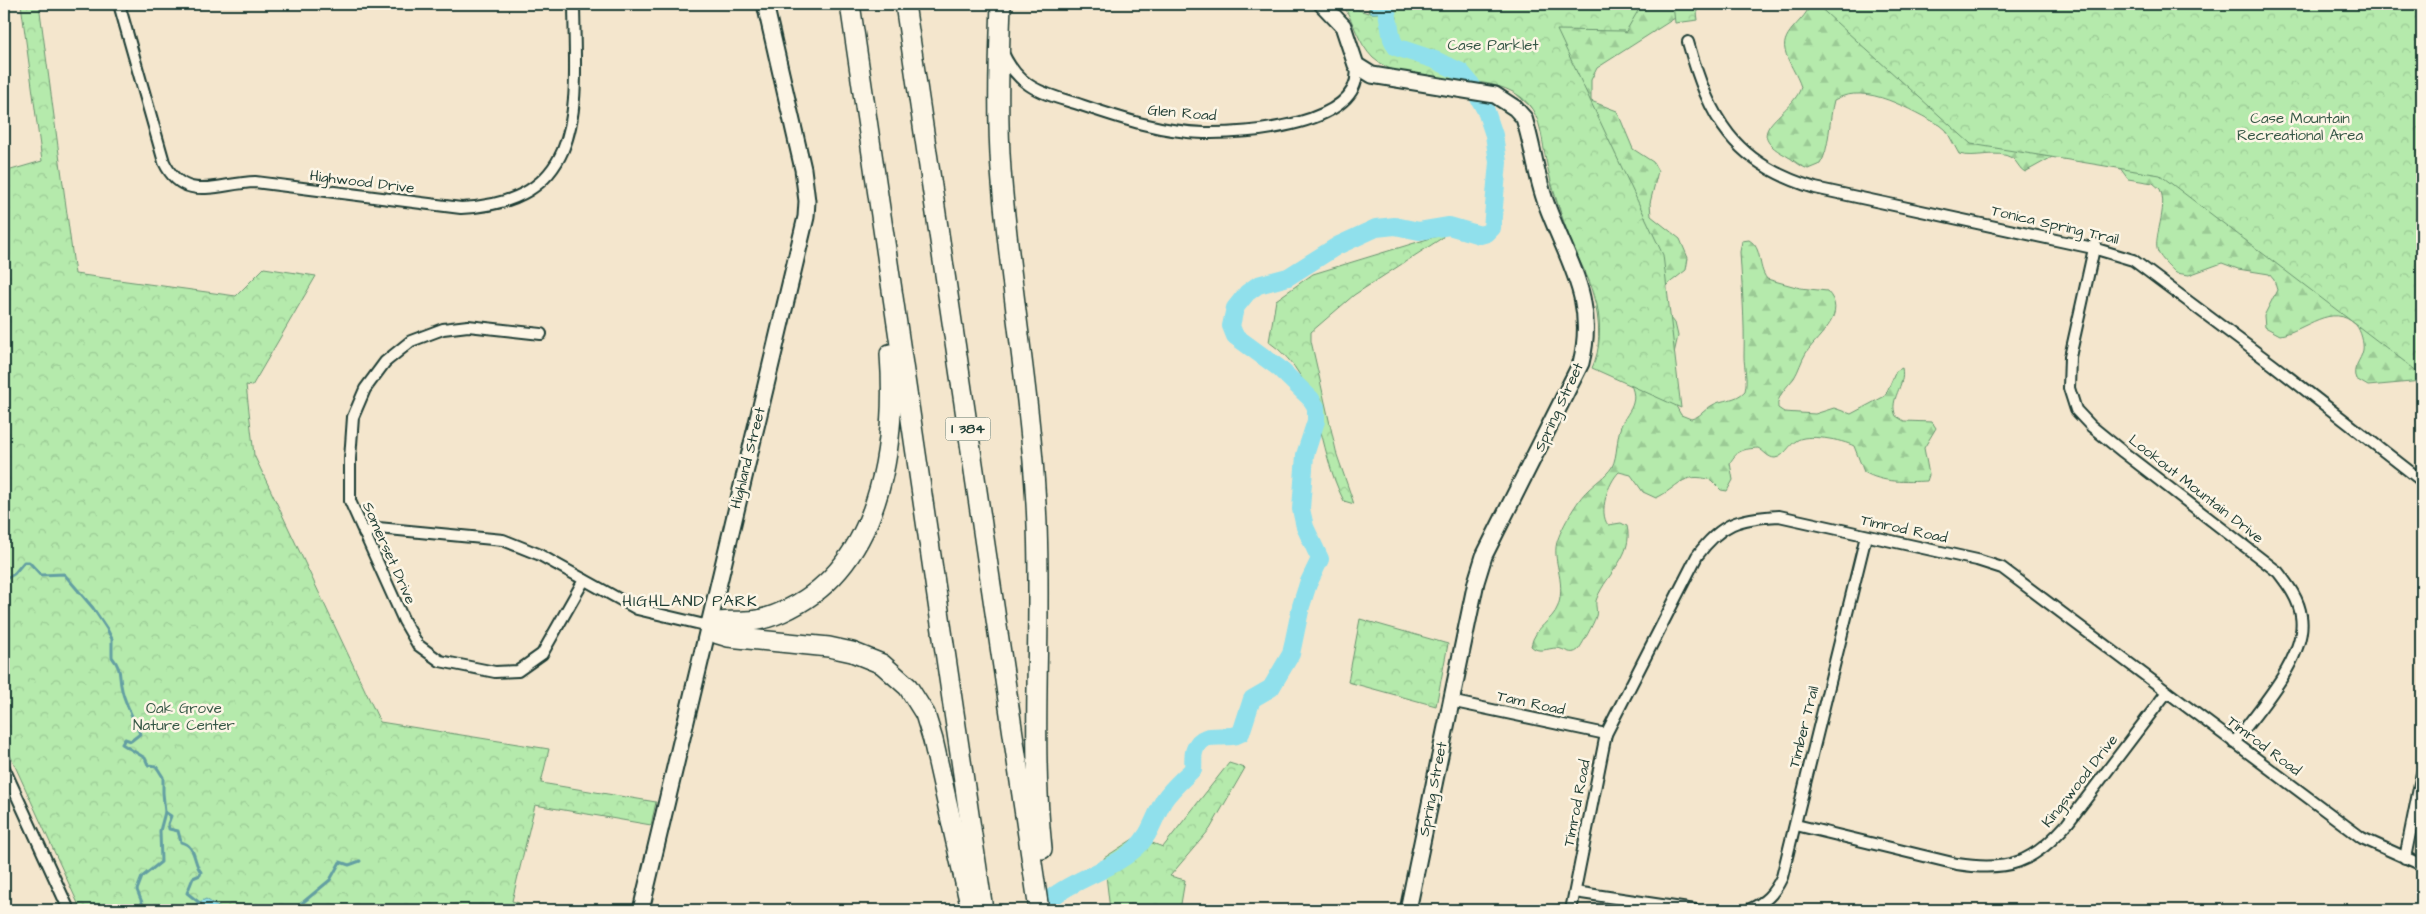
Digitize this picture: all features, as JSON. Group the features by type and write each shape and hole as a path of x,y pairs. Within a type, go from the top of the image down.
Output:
{"highway":[{"path":"850,4 979,909"},
{"name":"I 384","path":"905,4 1036,848 1039,910"},
{"path":"1001,4 998,107 1002,177 1036,506 1038,780 1036,848 1045,910"},
{"path":"708,626 721,621 747,621 764,618 797,604 814,593 834,573 849,555 863,531 882,480 890,436 892,397 887,311 888,266"},
{"path":"708,626 718,634 728,637 829,647 858,654 889,669 908,687 920,704 934,740 979,909"}],"street":[{"name":"Highwood Drive","path":"119,4 164,162 176,181 186,187 202,189 234,183 255,182 461,208 488,207 515,199 537,185 558,161 571,133 575,102 574,4"},
{"name":"Highland Street","path":"641,910 806,217 807,201 803,169 765,4"},
{"path":"1322,4 1343,26 1356,65"},
{"name":"Tonica Spring Trail","path":"1688,42 1704,94 1722,126 1747,153 1776,174 1815,188 2094,246 2134,260 2347,421 2422,481"},
{"name":"Glen Road","path":"1000,45 1011,68 1031,87 1138,124 1203,133 1268,129 1308,120 1333,109 1348,97 1358,77 1356,65"},
{"name":"Spring Street","path":"1356,65 1372,75 1475,91 1504,98 1524,118 1545,202 1582,291 1586,334 1581,363 1484,556 1476,582 1450,702 1408,910"},
{"name":"Lookout Mountain Drive","path":"2094,246 2070,357 2069,388 2076,410 2091,426 2123,452 2278,572 2292,590 2301,615 2301,637 2293,662 2234,743"},
{"name":"Somerset Drive","path":"541,334 468,326 443,329 411,341 385,362 365,389 354,417 350,459 350,501 408,629 418,645 440,662 495,672 518,671 542,654 584,580"},
{"name":"Timrod Road","path":"1571,910 1606,734 1697,556 1711,538 1730,525 1746,520 1779,516 1977,560 2002,568 2362,838 2422,865"},
{"path":"364,533 378,528 503,540 538,554 637,609 708,626"},
{"name":"Timber Trail","path":"1748,910 1760,905 1775,892 1782,877 1866,536"},
{"name":"Kingswood Drive","path":"1796,825 1957,864 1982,868 2008,866 2029,857 2050,844 2068,824 2167,692"},
{"name":"Tam Road","path":"1450,702 1606,734"},
{"path":"4,768 69,910"},
{"path":"2405,858 2422,773"},
{"path":"1575,892 1694,910"}],"green space":[{"name":"Oak Grove Nature Center","path":"21,4 39,4 75,274 236,296 264,268 316,276 252,386 246,385 254,455 380,722 549,749 541,783 656,802 651,825 535,805 512,901 519,903 517,910 81,910 4,742 4,172 42,161"},
{"name":"Case Parklet","path":"1370,4 1642,4 1625,33 1624,31 1557,30 1663,255 1681,408 1592,368 1597,353 1599,337 1597,305 1590,283 1574,249 1561,214 1550,179 1539,123 1532,109 1521,97 1505,89 1487,84 1406,74 1388,68 1373,58 1368,52 1343,5 1368,13"},
{"name":"Case Parklet","path":"1459,4 1688,4 1675,18 1597,68 1591,80 1591,101 1617,111 1633,149 1653,162 1658,171 1650,203 1651,216 1680,239 1688,258 1686,270 1667,285 1664,309 1675,323 1678,336 1666,388 1681,415 1691,419 1715,404 1737,397 1745,391 1744,317 1740,252 1742,241 1749,240 1758,252 1762,269 1767,279 1800,288 1827,291 1833,299 1835,308 1830,323 1806,353 1794,378 1780,396 1778,408 1784,412 1815,414 1834,408 1851,414 1885,396 1896,371 1902,368 1902,381 1894,404 1896,416 1904,421 1932,422 1936,428 1924,448 1929,475 1927,481 1894,481 1871,476 1864,472 1854,446 1816,437 1796,441 1775,458 1768,456 1758,448 1738,453 1730,463 1733,480 1727,491 1721,490 1711,480 1693,478 1681,482 1656,498 1643,492 1631,475 1619,472 1608,490 1604,513 1608,525 1621,523 1627,526 1627,546 1597,598 1595,619 1591,628 1580,648 1575,652 1557,648 1537,650 1531,646 1536,634 1558,606 1561,587 1556,547 1560,534 1579,500 1612,467 1619,431 1632,406 1634,395 1632,387 1623,372 1598,347 1596,306 1584,267 1553,191 1539,121 1533,110 1514,91"},
{"path":"1673,4 1696,4 1698,20 1675,23"},
{"name":"Case Mountain Recreational Area","path":"1810,4 2422,4 2422,381 2368,386 2356,379 2355,368 2362,354 2363,341 2356,325 2347,318 2338,316 2328,317 2280,335 2265,327 2264,316 2277,290 2274,280 2269,274 2238,269 2222,263 2189,275 2176,273 2161,258 2158,252 2157,239 2163,205 2160,189 2153,183 2128,179 2120,168 2054,156 2025,172 2014,159 2006,155 1959,154 1946,130 1940,125 1888,100 1860,94 1847,95 1834,100 1828,142 1823,158 1820,164 1808,169 1802,166 1772,146 1767,138 1767,130 1772,122 1789,106 1801,87 1786,55 1785,43 1790,32 1804,16"},
{"name":"Case Mountain Recreational Area","path":"1816,4 2422,4 2422,375 2160,175 1971,144"},
{"path":"1444,234 1442,238 1354,295 1311,332 1311,341 1337,455 1354,504 1344,501 1335,480 1310,395 1300,376 1287,358 1269,342 1276,300 1313,274"},
{"path":"1360,619 1448,644 1436,706 1348,682"},
{"path":"1229,763 1245,768 1210,829 1170,876 1185,880 1180,910 1110,910 1104,858 1136,837 1163,847"}],"water":[{"path":"1370,4 1399,4 1385,12 1370,13"},
{"path":"206,899 223,910 172,910 191,906"}],"waterway":[{"path":"1038,910 1060,892 1124,858 1140,844 1149,832 1164,800 1193,769 1194,752 1199,743 1209,737 1241,733 1252,699 1271,688 1291,654 1301,606 1308,584 1320,559 1305,527 1301,509 1305,455 1316,421 1316,407 1311,399 1279,368 1235,336 1231,326 1235,308 1247,293 1258,285 1288,277 1337,246 1376,228 1395,226 1419,231 1449,226 1480,235 1487,233 1492,228 1498,162 1494,135 1486,111 1471,84 1461,72 1435,60 1396,47 1392,39 1387,12"},
{"path":"4,580 14,574 24,562 29,562 41,575 64,574 93,608 112,639 112,657 119,670 125,701 140,734 131,741 125,739 122,744 145,758 148,765 156,766 163,777 165,812 160,831 161,862 142,877 137,890 143,905 147,908 161,905 165,910"},
{"path":"165,812 171,816 168,824 169,829 178,831 181,842 190,847 201,872 200,875 193,878 187,893 201,904"},
{"path":"302,910 301,904 330,880 340,862 349,865 360,861"},
{"path":"138,910 143,905"}],"district":[{"name":"HIGHLAND PARK","path":"690,601"}]}
